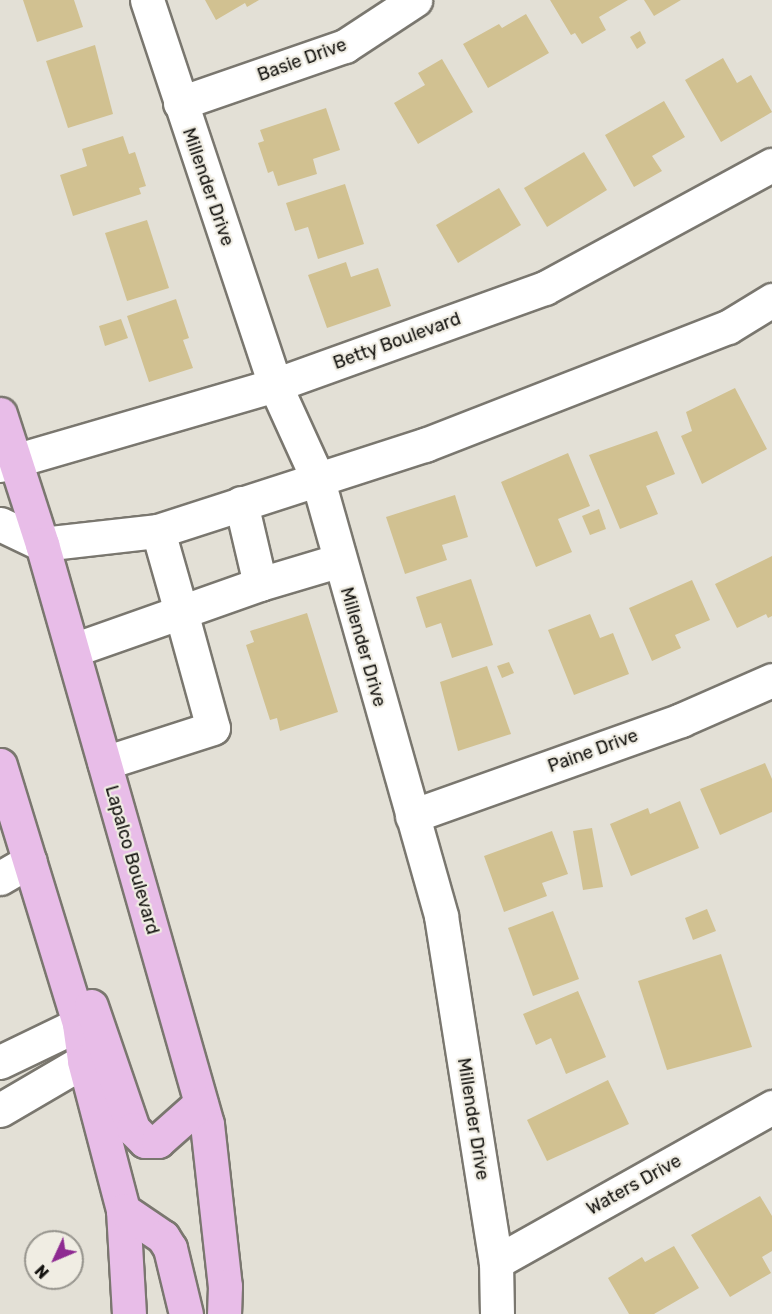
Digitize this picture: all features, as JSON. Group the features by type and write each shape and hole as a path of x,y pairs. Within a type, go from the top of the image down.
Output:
{"main road":[{"name":"Lapalco Boulevard","path":"0,414 8,463 42,544 201,1103 224,1274 224,1314"},
{"path":"0,765 79,1024 84,1062 123,1210 129,1314"},
{"path":"29,861 83,981 133,1129 145,1141 158,1141 201,1103"},
{"path":"123,1210 163,1237 170,1248 186,1314"}],"street":[{"name":"Millender Drive","path":"147,0 275,385 317,477 337,561 441,916 496,1262 497,1314"},
{"name":"Basie Drive","path":"180,103 345,46 415,0"},
{"name":"Betty Boulevard","path":"8,463 275,385 545,288 772,165"},
{"path":"0,524 42,544 158,531 317,477 425,445 728,327 772,300"},
{"path":"241,503 260,584"},
{"path":"105,763 213,728 158,531"},
{"path":"73,650 260,584 337,561"},
{"name":"Paine Drive","path":"412,816 681,720 772,680"},
{"path":"0,878 29,861"},
{"path":"0,1062 79,1024"},
{"path":"0,1110 84,1062"},
{"name":"Waters Drive","path":"496,1262 772,1107"}],"building":[{"path":"23,0 74,0 83,27 37,42"},
{"path":"205,0 259,0 247,7 245,3 216,20"},
{"path":"550,0 628,0 599,17 606,30 582,44 575,33 571,35"},
{"path":"644,0 681,0 654,16"},
{"path":"526,14 549,53 488,88 463,44 499,24 502,28"},
{"path":"640,31 646,43 637,49 630,37"},
{"path":"95,45 113,114 68,128 46,61"},
{"path":"723,58 737,83 751,75 772,112 721,142 685,80"},
{"path":"442,59 473,112 418,144 394,103 425,85 418,73"},
{"path":"664,101 685,137 652,156 662,171 634,187 605,135"},
{"path":"326,108 340,150 313,159 317,174 278,186 273,171 268,173 258,143 264,141 260,130"},
{"path":"123,136 129,154 135,152 146,186 139,188 141,194 73,216 60,175 87,166 82,149"},
{"path":"584,152 607,190 547,227 524,188"},
{"path":"345,184 364,244 318,259 308,227 295,231 286,203"},
{"path":"499,188 521,225 458,263 436,225"},
{"path":"147,220 169,288 127,301 105,233"},
{"path":"346,262 351,277 378,268 391,306 327,328 308,275"},
{"path":"176,299 189,338 183,340 193,368 149,382 127,316"},
{"path":"121,319 128,338 105,346 99,326"},
{"path":"735,388 767,449 702,484 681,436 692,431 686,412"},
{"path":"657,431 675,474 646,486 658,514 620,529 589,455"},
{"path":"568,453 590,506 558,519 572,552 536,567 501,482"},
{"path":"455,495 468,537 442,545 447,560 405,574 386,517"},
{"path":"599,509 606,529 590,535 582,516"},
{"path":"772,556 772,616 768,618 766,614 737,628 715,584"},
{"path":"471,579 493,645 452,658 441,623 426,628 416,597"},
{"path":"692,580 710,620 675,635 681,648 652,661 629,608"},
{"path":"307,613 338,712 280,731 277,718 270,720 246,645 254,642 250,631"},
{"path":"590,614 600,638 613,633 629,674 574,695 548,630"},
{"path":"509,662 514,673 502,678 497,666"},
{"path":"487,666 511,734 458,751 440,682"},
{"path":"765,763 772,779 772,812 720,835 700,789"},
{"path":"680,801 699,848 631,876 610,824 648,808 650,814"},
{"path":"592,828 603,887 583,890 573,831"},
{"path":"552,831 568,874 542,883 547,896 504,912 484,856"},
{"path":"707,909 716,931 693,940 685,918"},
{"path":"553,911 579,979 533,996 508,928"},
{"path":"721,954 752,1047 667,1070 638,981"},
{"path":"578,991 606,1057 566,1074 551,1038 536,1045 523,1014"},
{"path":"608,1080 629,1124 547,1161 527,1120"},
{"path":"760,1196 772,1216 772,1251 762,1257 771,1273 730,1297 691,1235"},
{"path":"674,1246 699,1288 654,1314 629,1314 608,1278 642,1257 645,1262"}]}
